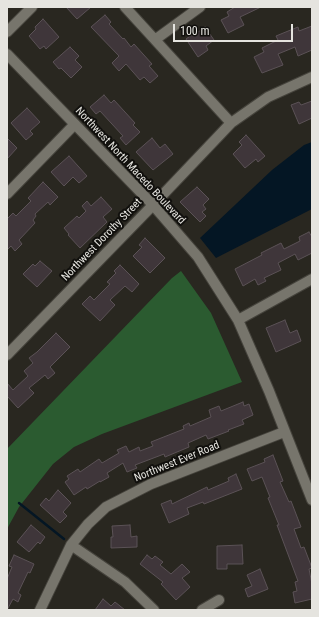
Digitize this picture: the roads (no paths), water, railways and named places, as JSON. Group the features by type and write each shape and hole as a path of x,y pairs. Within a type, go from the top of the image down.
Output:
{"street":[{"path":"7,32 32,7"},
{"path":"125,7 156,39 231,123"},
{"path":"156,39 200,7"},
{"name":"Northwest North Macedo Boulevard","path":"7,54 153,205 198,257 238,320 269,391 312,500"},
{"name":"Northwest Dorothy Street","path":"7,355 231,123 268,97 312,77"},
{"path":"7,194 74,125"},
{"path":"238,320 312,280"},
{"name":"Northwest Ever Road","path":"40,610 71,545 88,524 106,508 150,484 284,432"},
{"path":"71,545 124,582 154,610"},
{"path":"202,610 219,600"}],"water":[{"path":"312,142 312,209 216,258 200,238 272,170 304,145"}],"waterway":[{"path":"19,503 64,539"}]}
